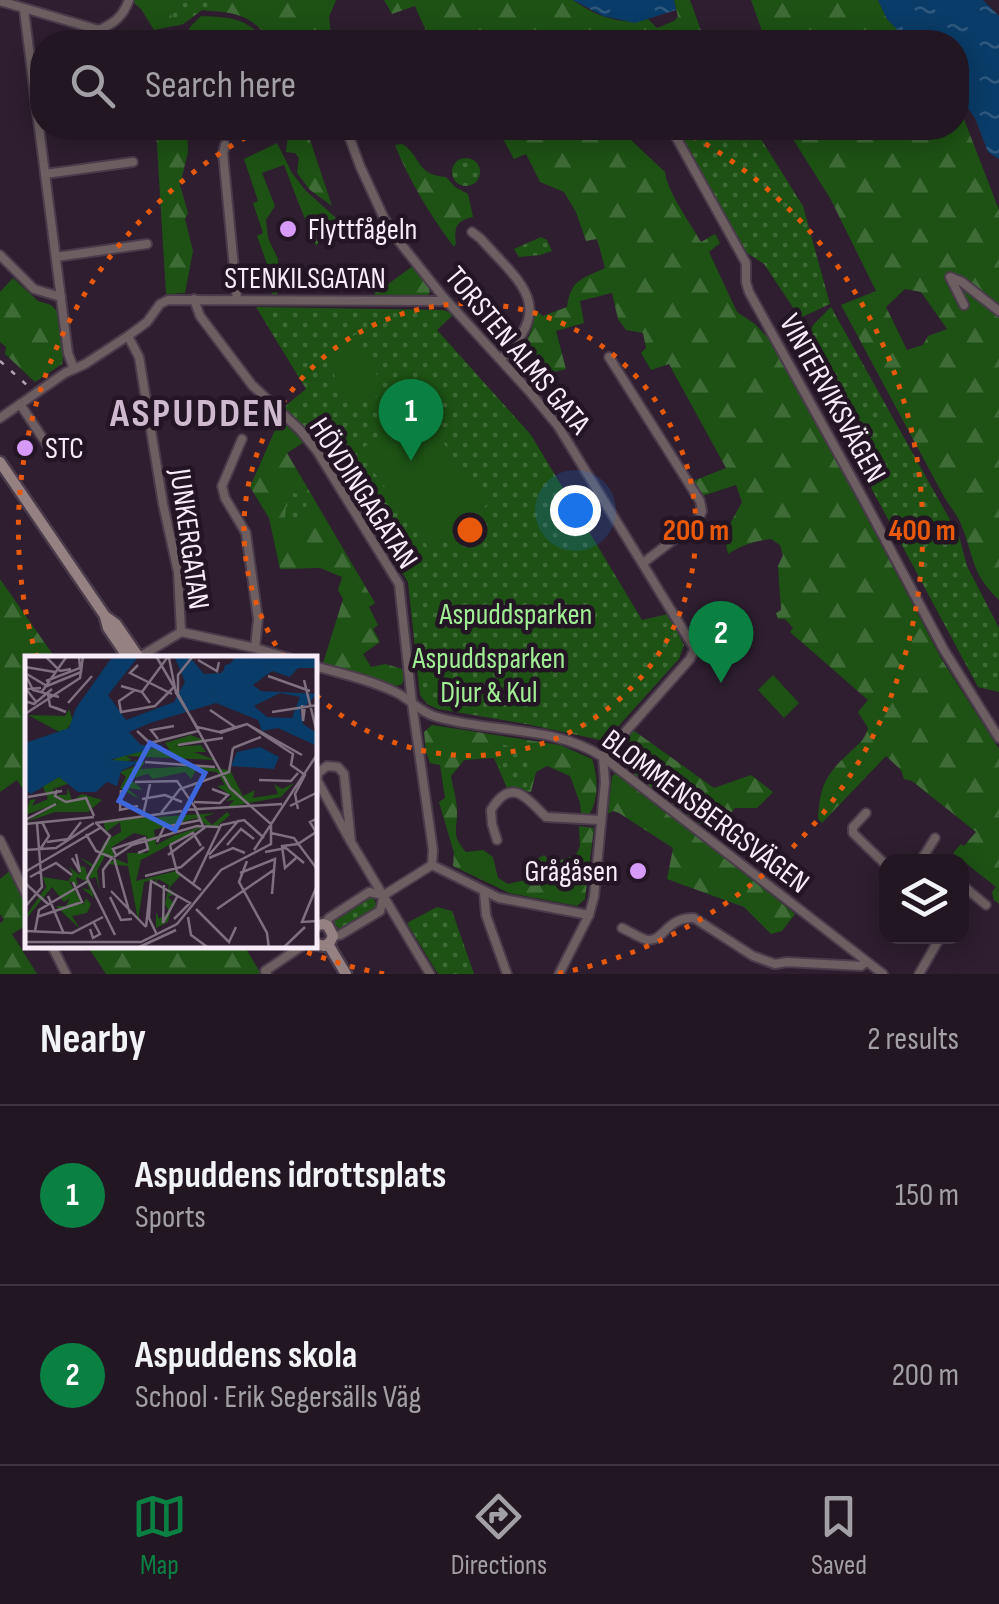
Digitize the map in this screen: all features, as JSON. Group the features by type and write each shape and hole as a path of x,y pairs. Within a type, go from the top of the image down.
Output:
{"street":[{"path":"0,2 99,30 124,12 129,0"},
{"path":"24,10 30,45"},
{"path":"43,140 68,353 74,369"},
{"name":"TORSTEN ALMS GATA","path":"350,140 384,218 401,244 558,426 694,650 603,756"},
{"name":"VINTERVIKSVÄGEN","path":"678,140 746,263 749,292 944,650 999,738"},
{"path":"226,145 223,153 237,299"},
{"path":"45,174 134,162"},
{"path":"472,232 526,292 530,308 521,338 501,359"},
{"path":"56,257 147,244"},
{"path":"0,255 34,289 61,297"},
{"path":"964,305 950,278 962,282 999,311"},
{"name":"STENKILSGATAN","path":"128,336 164,302 444,298"},
{"name":"HÖVDINGAGATAN","path":"194,300 200,316 252,384 317,451 399,584 432,865"},
{"path":"0,418 128,336"},
{"name":"JUNKERGATAN","path":"128,336 139,357 178,572 180,632"},
{"path":"609,356 700,501 702,511 698,521 642,563"},
{"path":"20,404 52,452"},
{"path":"242,439 222,486 246,533 258,619 254,648"},
{"path":"0,462 5,480 105,616 116,624 134,656"},
{"path":"141,656 180,632 282,656"},
{"name":"BLOMMENSBERGSVÄGEN","path":"318,667 398,693 438,718 562,738 586,746 883,974"},
{"path":"560,974 594,897 605,782 603,756"},
{"path":"318,772 327,766 338,767 344,774 350,842"},
{"path":"318,782 430,974"},
{"path":"498,840 492,810 501,798 512,793 529,798 546,817 600,820"},
{"path":"866,813 852,828 853,834 879,859"},
{"path":"927,854 935,838"},
{"path":"0,840 25,892"},
{"path":"318,924 369,892 384,895 432,865 499,898 589,914"},
{"path":"969,891 986,906"},
{"path":"484,892 486,914 507,974"},
{"path":"318,945 380,911 384,895"},
{"path":"622,928 647,940 654,939 674,921 694,918 775,969 787,962 862,966 866,962"},
{"path":"318,925 331,928 330,940 346,974"},
{"path":"919,974 936,944"},
{"path":"54,949 66,974"},
{"path":"266,972 298,949"}],"green space":[{"path":"170,0 221,0 220,11 202,10 175,26"},
{"path":"336,0 329,17 331,30 261,30 241,16 202,10 183,24 154,30 134,3"},
{"path":"384,0 573,0 609,18 629,22 648,19 657,28 678,17 674,0 690,0 701,30 426,30 415,6 392,14"},
{"path":"751,0 878,0 898,30 762,30"},
{"path":"201,16 229,18 254,30 188,30"},
{"path":"969,132 999,210 999,600 977,572 958,519 841,305 876,291 830,198 794,140 969,140","holes":["905,289 921,292 947,329 928,336 923,345 907,350 886,307"]},
{"path":"157,140 188,140 180,185 193,251 185,293 166,294"},
{"path":"288,140 310,140 332,206 310,190 297,173 299,158 286,152"},
{"path":"504,140 631,140 665,172 674,197 701,242 715,234 720,243 709,252 737,312 771,341 942,660 999,749 999,904 992,892 996,887 969,866 969,854 953,853 976,832 912,781 904,779 901,770 886,756 822,823 818,819 828,776 866,733 868,728 858,712 868,700 790,632 793,628 785,619 778,619 778,566 783,555 780,545 765,540 728,554 724,535 742,502 736,485 702,496 693,481 726,468 669,364 651,370 641,353 646,348 643,333 626,330 618,319 612,293 580,301 584,323 556,331 566,369 539,376 531,383 512,363 529,335 535,310 543,316 567,307 575,285 605,268 597,239 586,241 564,192 540,182 526,154 514,159"},
{"path":"681,140 762,140 803,206 830,304 800,318 764,264 744,251"},
{"path":"277,143 306,191 297,199 284,165 262,173 275,206 266,220 268,238 278,259 277,295 272,295 257,236 263,233 253,203 258,201 244,159"},
{"path":"402,144 429,173 446,177 468,194 473,217 457,226 454,247 407,172 395,145"},
{"path":"466,158 476,162 480,172 476,182 466,186 456,182 452,172 456,162"},
{"path":"306,191 336,218 316,246 297,199"},
{"path":"541,237 552,251 519,257 514,249"},
{"path":"413,266 428,286 428,295 375,295 373,286 384,287"},
{"path":"13,278 38,301 57,311 62,364 35,382 5,354 6,347 0,342 0,292"},
{"name":"Aspuddsparken","path":"256,307 443,310 454,314 437,330 531,435 642,620 668,614 684,645 679,659 605,741 427,704 420,695 408,582 325,449 284,407 306,389","holes":["357,334 385,392 350,409 323,351","418,408 488,504 428,547 359,451"]},
{"path":"831,307 959,536 967,566 999,628 999,692 978,687 801,357 813,325"},
{"path":"372,312 518,507 413,580 296,316"},
{"path":"259,400 304,442 287,453 375,603 369,607 378,625 373,629 380,642 363,654 371,667 385,664 403,669 402,684 397,686 323,663 343,599 338,590 342,577 320,568 280,569 269,518 250,487 275,430 248,417"},
{"path":"287,491 301,495 307,505 292,522 285,519"},
{"path":"0,579 54,656 25,656 25,792 17,780 0,792"},
{"path":"773,675 799,703 784,718 758,690"},
{"path":"432,725 560,745 592,759 596,788 589,815 581,814 570,776 547,766 536,772 531,792 507,788 494,758 464,760 451,776 458,842 466,852 483,850 493,857 498,878 508,884 534,878 538,869 535,860 544,855 552,863 576,855 580,846 579,826 594,828 585,899 577,906 509,893 453,866 454,853 439,802 445,798 440,765 430,763 426,752 424,732"},
{"path":"633,730 714,788 751,775 773,792 757,808 735,808 714,835 616,761 616,749"},
{"path":"491,743 533,749 530,790 508,787"},
{"path":"618,772 795,914 782,931 771,934 744,907 667,879 673,848 619,813 608,814 612,776"},
{"path":"11,870 25,901 25,926 12,934 37,974 0,974 0,923 4,920 0,914 0,879"},
{"path":"369,897 374,898 377,907 340,931 333,921"},
{"path":"437,907 452,911 474,974 438,974 407,923"},
{"path":"89,949 246,949 261,974 106,974"}],"water":[{"path":"573,0 674,0 676,10 635,23 603,16"},
{"path":"878,0 983,0 999,16 999,159 988,152 969,110 969,30 898,30"}],"railway":[{"path":"0,361 28,386"}],"place":[{"name":"Flyttfågeln","path":"288,229"},
{"name":"STC","path":"25,448"},
{"name":"Aspuddens idrottsplats","path":"411,461"},
{"name":"Aspuddens skola","path":"721,683"},
{"name":"Grågåsen","path":"638,871"}],"district":[{"name":"ASPUDDEN","path":"198,412"}],"park label":[{"name":"Aspuddsparken Djur & Kul","path":"489,675"}]}
